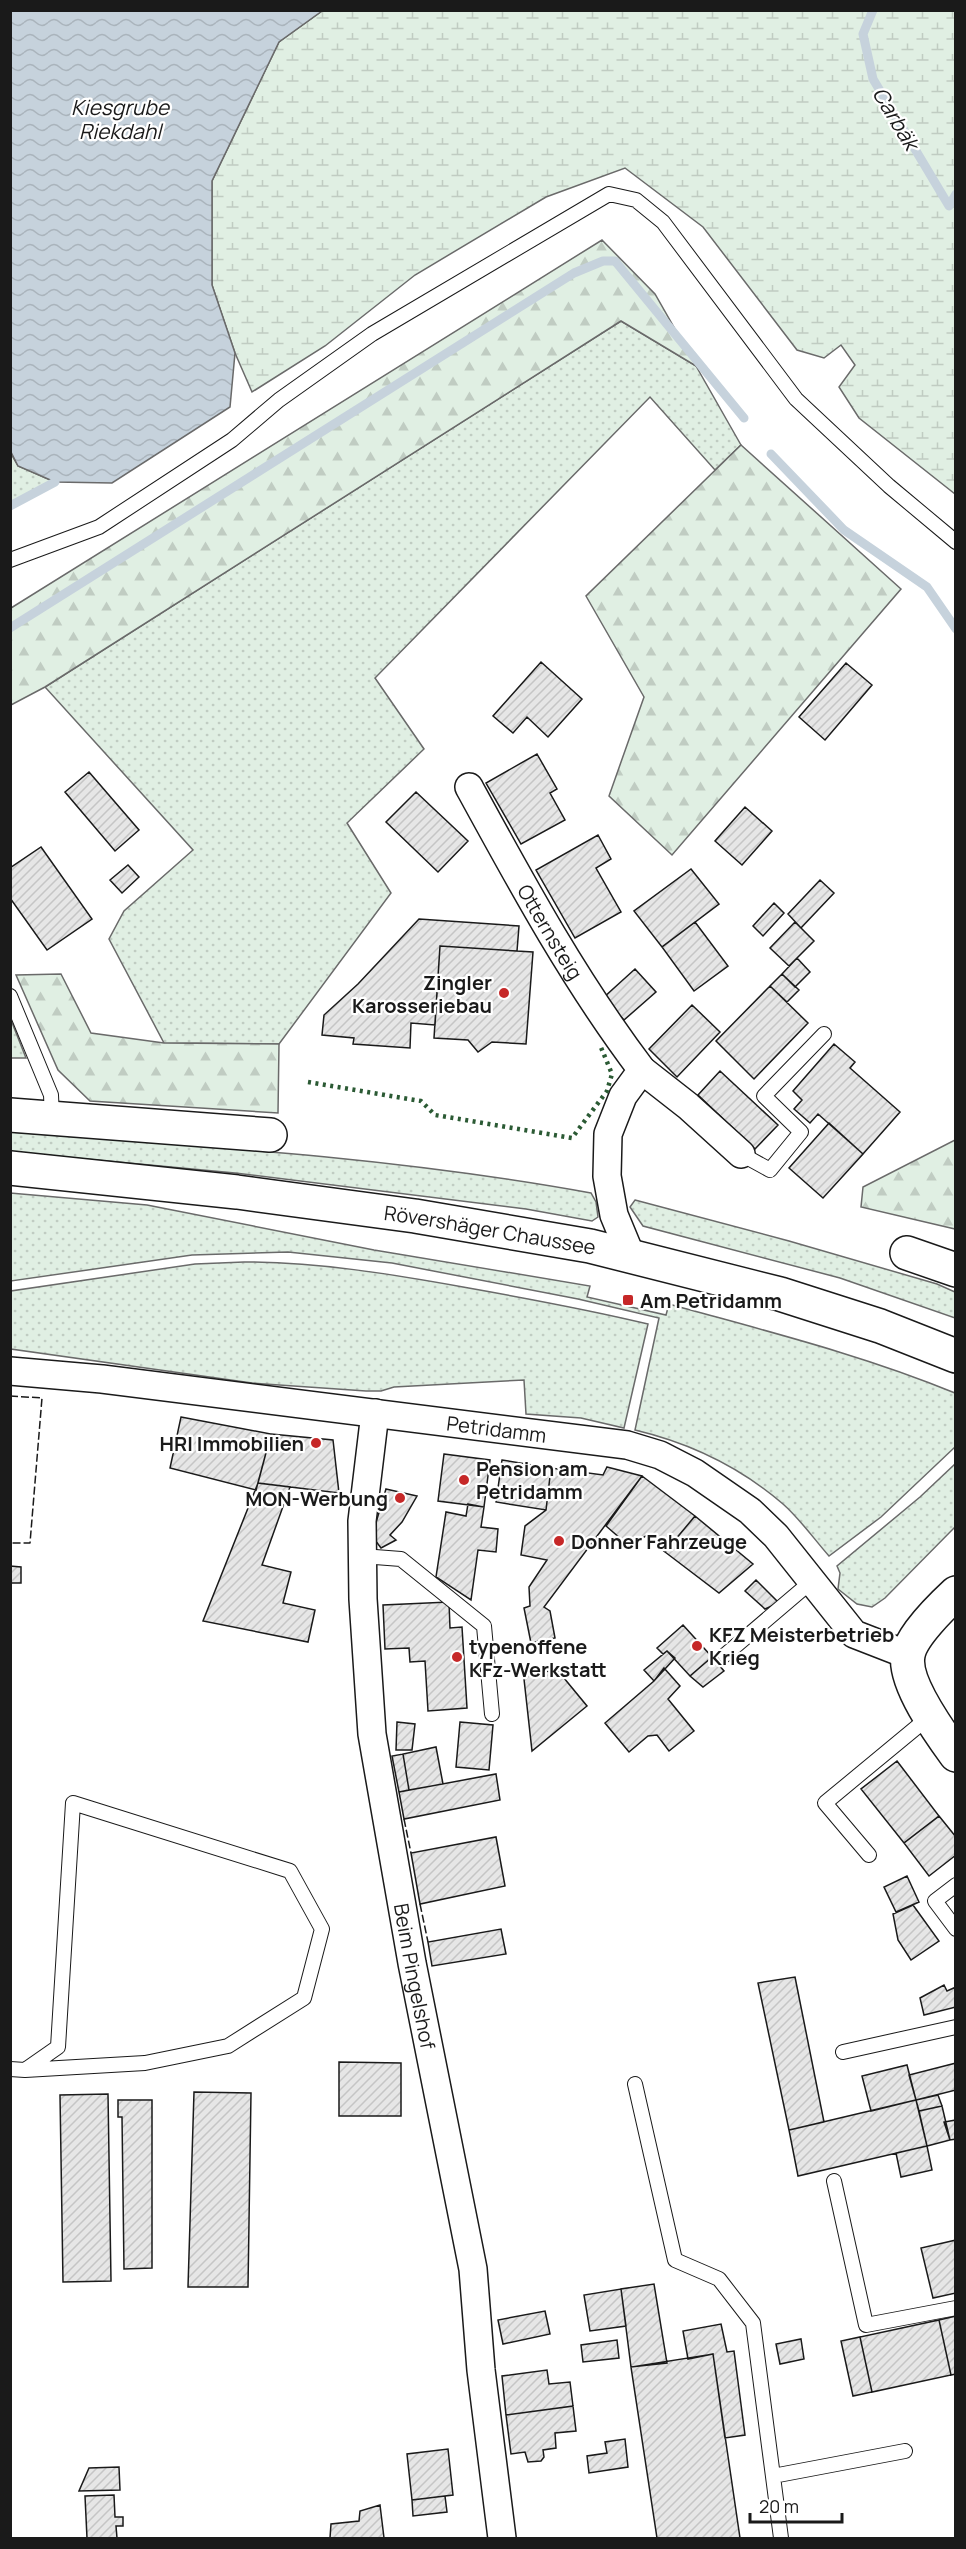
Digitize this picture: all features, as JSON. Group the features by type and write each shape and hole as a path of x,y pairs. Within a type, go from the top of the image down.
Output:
{"main road":[{"path":"10,1115 270,1135"},
{"name":"Rövershäger Chaussee","path":"10,1168 237,1192 415,1216 590,1246 780,1294 880,1326 956,1356"},
{"path":"907,1253 956,1270"},
{"path":"956,1593 920,1631 908,1655 910,1673 929,1717 956,1755"}],"street":[{"name":"Otternsteig","path":"469,787 546,928 605,1022 642,1070 688,1106 741,1154"},
{"path":"631,1256 614,1215 608,1176 608,1134 623,1096 642,1070"},
{"name":"Petridamm","path":"10,1371 114,1380 627,1444 660,1455 704,1479 750,1511 776,1536 854,1634 908,1655"},
{"name":"Beim Pingelshof","path":"375,1413 362,1521 365,1627 372,1734 412,1963 473,2269 481,2370 502,2538"}],"lane":[{"path":"13,561 99,527 232,440 279,400 372,334 609,194 636,200 663,222 796,399 889,486 956,542"},
{"path":"10,996 51,1095 52,1118"},
{"path":"741,1154 770,1170 801,1132 764,1095 824,1034"},
{"path":"362,1556 401,1559 484,1626 492,1714"},
{"path":"725,1655 812,1581"},
{"path":"869,1855 825,1803 929,1717"},
{"path":"10,2068 25,2070 146,2063 228,2046 304,1998 322,1929 290,1871 73,1803 58,2047 25,2070"},
{"path":"956,1886 935,1902 956,1929"},
{"path":"843,2052 956,2026"},
{"path":"635,2084 675,2260 719,2279 753,2323 781,2538"},
{"path":"834,2181 866,2325 956,2308"},
{"path":"773,2476 904,2451"}],"green space":[{"path":"322,11 955,11 955,494 859,418 839,387 855,365 841,345 824,358 797,350 703,227 625,168 546,197 415,275 325,346 252,392 235,353 212,285 212,181 279,42"},
{"path":"602,240 655,294 696,366 621,321 45,687 11,705 11,608"},
{"path":"621,321 696,366 741,445 715,470 650,397 375,678 424,749 347,823 391,893 279,1044 164,1043 109,939 124,911 193,850 45,687"},
{"path":"741,445 901,589 672,855 609,796 644,697 586,596"},
{"path":"10,452 18,466 55,482 11,505"},
{"path":"61,974 91,1033 164,1043 279,1044 278,1113 90,1101 58,1070 16,975"},
{"path":"11,1020 26,1058 11,1058"},
{"path":"10,1132 302,1155 519,1181 591,1193 596,1202 598,1217 592,1221 526,1209 235,1173 11,1152"},
{"path":"955,1140 955,1229 861,1207 863,1187"},
{"path":"10,1193 147,1205 374,1250 590,1286 587,1297 666,1315 669,1304 850,1355 955,1393 955,1447 881,1517 829,1556 789,1510 749,1479 695,1449 635,1430 659,1318 578,1299 392,1263 288,1252 192,1255 11,1281"},
{"path":"635,1200 937,1284 955,1292 955,1318 840,1278 643,1226 630,1207"},
{"path":"244,1262 327,1266 381,1273 602,1313 648,1324 624,1428 581,1418 526,1414 524,1380 394,1387 381,1391 366,1391 252,1383 11,1349 11,1291 195,1264"},
{"path":"955,1464 955,1527 885,1598 872,1607 857,1604 838,1589 840,1573 837,1566 920,1497"}],"water":[{"name":"Kiesgrube Riekdahl","path":"11,10 322,11 279,42 212,181 212,285 235,353 230,407 112,483 55,482 18,466 11,452"}],"building":[{"path":"541,662 582,699 548,737 527,717 513,733 493,716"},
{"path":"846,663 872,685 825,740 799,717"},
{"path":"537,754 557,789 550,793 565,820 521,844 486,783"},
{"path":"89,772 139,830 115,851 65,792"},
{"path":"416,792 468,841 438,872 386,822"},
{"path":"745,807 772,831 742,865 715,841"},
{"path":"598,835 611,859 596,868 621,912 575,938 536,870"},
{"path":"41,847 92,919 47,950 10,898 10,868"},
{"path":"128,865 139,877 122,893 110,880"},
{"path":"691,869 719,904 662,947 634,911"},
{"path":"820,880 834,893 801,928 788,914"},
{"path":"774,903 784,913 763,936 753,926"},
{"path":"419,919 519,926 517,951 440,946 435,1025 411,1023 410,1048 353,1044 354,1038 322,1035 324,1015 358,984"},
{"path":"695,922 728,966 694,991 662,947"},
{"path":"795,922 814,941 789,966 770,948"},
{"path":"440,946 533,952 526,1044 492,1042 478,1052 468,1040 434,1038"},
{"path":"797,958 810,972 795,987 782,974"},
{"path":"635,969 656,992 624,1020 603,998"},
{"path":"782,974 799,990 787,1002 770,986"},
{"path":"770,986 808,1023 754,1079 716,1041"},
{"path":"692,1005 720,1032 677,1077 649,1049"},
{"path":"834,1044 855,1062 850,1068 900,1112 863,1154 818,1114 810,1123 794,1109 802,1100 793,1091"},
{"path":"720,1071 778,1125 755,1149 698,1095"},
{"path":"829,1123 863,1154 823,1198 789,1168"},
{"path":"181,1417 271,1434 256,1490 170,1468"},
{"path":"271,1434 333,1440 339,1493 258,1483"},
{"name":"Pension am Petridamm","path":"444,1454 490,1460 484,1507 438,1501"},
{"path":"502,1460 551,1468 546,1510 496,1502"},
{"name":"Donner Fahrzeuge","path":"607,1467 642,1476 544,1607 550,1611 555,1638 531,1643 524,1608 530,1606 529,1587 547,1560 521,1555 525,1526 546,1510 551,1468 603,1475"},
{"path":"642,1476 695,1516 665,1552 646,1536 628,1545 606,1526"},
{"path":"258,1483 290,1487 262,1565 291,1572 283,1603 315,1610 308,1642 203,1621"},
{"path":"386,1489 417,1496 402,1522 390,1535 396,1540 381,1548 372,1536"},
{"path":"468,1504 484,1507 481,1527 498,1529 496,1552 478,1550 471,1600 436,1577 446,1512 466,1516"},
{"path":"695,1516 753,1564 719,1593 665,1552"},
{"path":"10,1566 21,1567 21,1583 10,1583"},
{"path":"756,1580 779,1603 765,1609 745,1591"},
{"path":"449,1602 450,1628 462,1627 467,1708 428,1711 425,1661 410,1662 409,1648 385,1649 383,1605"},
{"path":"683,1625 712,1657 690,1676 667,1651 663,1654 657,1648"},
{"path":"667,1651 675,1658 654,1681 644,1670"},
{"path":"712,1657 724,1671 703,1687 690,1676"},
{"path":"664,1668 680,1686 668,1699 694,1731 669,1751 657,1735 648,1736 629,1752 605,1723 654,1681"},
{"path":"523,1670 559,1672 587,1706 532,1751"},
{"path":"397,1722 415,1724 412,1750 396,1750"},
{"path":"460,1722 493,1725 489,1770 456,1767"},
{"path":"436,1747 443,1784 409,1790 403,1754"},
{"path":"403,1754 409,1790 399,1792 392,1756"},
{"path":"897,1761 939,1816 904,1843 861,1789"},
{"path":"496,1774 500,1800 404,1819 399,1792"},
{"path":"939,1816 956,1837 956,1855 929,1876 904,1843"},
{"path":"496,1837 505,1886 420,1904 411,1853"},
{"path":"907,1876 919,1902 896,1912 884,1887"},
{"path":"913,1905 939,1941 911,1960 898,1940 893,1914"},
{"path":"501,1929 506,1954 432,1966 428,1942"},
{"path":"795,1977 824,2122 789,2130 758,1983"},
{"path":"944,1985 947,1991 956,1987 956,2007 924,2015 920,1998"},
{"path":"339,2062 401,2063 401,2116 339,2116"},
{"path":"956,2063 956,2090 916,2100 909,2075"},
{"path":"907,2065 916,2100 871,2111 862,2076"},
{"path":"194,2092 251,2093 248,2287 188,2287"},
{"path":"108,2094 111,2281 63,2282 60,2095"},
{"path":"938,2095 942,2106 919,2111 916,2100"},
{"path":"118,2100 152,2100 152,2268 124,2269 122,2117 118,2117"},
{"path":"916,2100 927,2146 798,2176 789,2130"},
{"path":"942,2106 950,2140 927,2146 919,2111"},
{"path":"956,2120 956,2139 950,2140 944,2122"},
{"path":"927,2146 932,2170 901,2177 896,2153"},
{"path":"956,2240 956,2293 933,2298 921,2248"},
{"path":"654,2284 667,2363 631,2367 621,2289"},
{"path":"621,2289 626,2326 590,2331 584,2295"},
{"path":"545,2311 550,2334 503,2344 498,2320"},
{"path":"956,2316 956,2374 951,2375 939,2320"},
{"path":"939,2320 951,2375 872,2392 860,2337"},
{"path":"721,2324 727,2352 734,2351 745,2435 725,2438 713,2354 688,2359 683,2331"},
{"path":"860,2337 872,2392 853,2396 841,2341"},
{"path":"801,2339 804,2359 780,2364 776,2344"},
{"path":"617,2340 619,2358 583,2362 581,2345"},
{"path":"713,2354 740,2538 657,2538 631,2367"},
{"path":"547,2370 549,2384 570,2382 573,2406 506,2415 502,2376"},
{"path":"573,2406 576,2431 555,2433 556,2448 543,2450 544,2457 541,2461 528,2462 525,2452 511,2454 506,2415"},
{"path":"625,2439 628,2467 589,2473 587,2456 607,2453 605,2442"},
{"path":"448,2449 453,2495 412,2500 407,2454"},
{"path":"119,2467 120,2490 79,2491 89,2468"},
{"path":"114,2495 115,2517 123,2517 123,2526 116,2526 117,2538 87,2538 85,2496"},
{"path":"445,2496 447,2512 413,2516 412,2500"},
{"path":"380,2505 384,2538 330,2538 331,2524 359,2521 360,2511"}],"waterway":[{"name":"Carbäk","path":"873,10 863,34 873,79 949,206 956,194"},
{"path":"10,628 574,273 603,261 615,261 744,418"},
{"path":"771,454 844,530 927,587 956,629"},
{"path":"10,506 55,482"}],"hedge":[{"path":"308,1082 421,1101 435,1115 572,1138 607,1091 612,1074 600,1045"}],"fence":[{"path":"10,1396 42,1398 30,1543 10,1543"},
{"path":"404,1819 411,1853"},
{"path":"420,1904 428,1942"}],"place":[{"name":"Zingler Karosseriebau","path":"504,993"},
{"name":"Am Petridamm","path":"628,1300"},
{"name":"HRI Immobilien","path":"316,1443"},
{"name":"Pension am Petridamm","path":"464,1480"},
{"name":"MON-Werbung","path":"400,1498"},
{"name":"Donner Fahrzeuge","path":"559,1541"},
{"name":"KFZ Meisterbetrieb Krieg","path":"697,1646"},
{"name":"typenoffene KFz-Werkstatt","path":"457,1657"}]}
